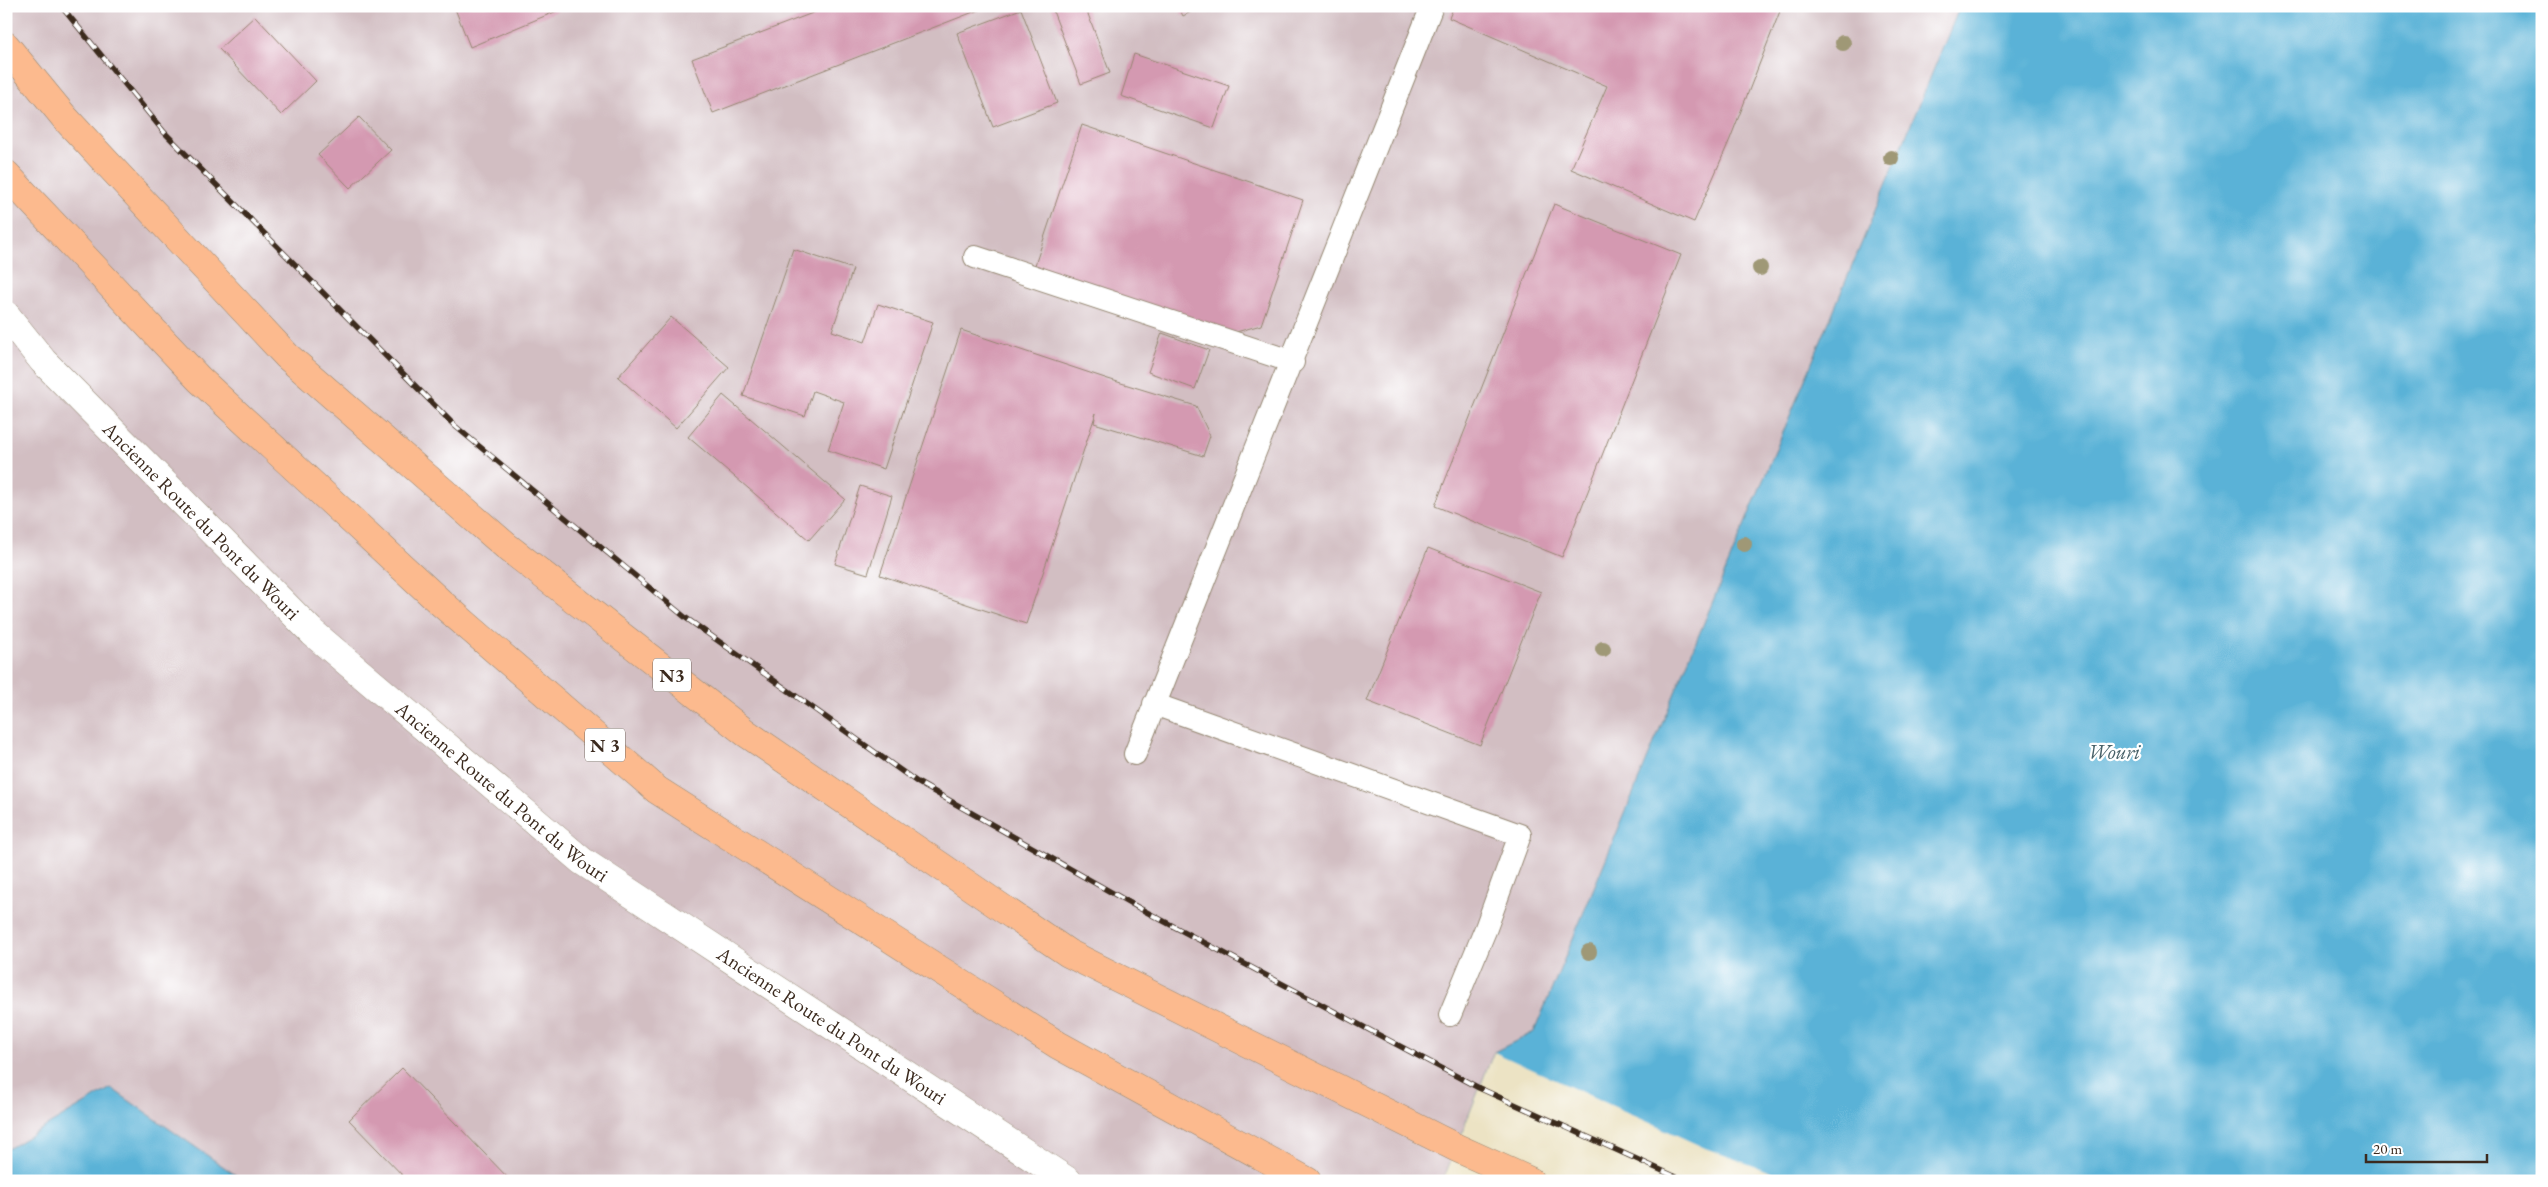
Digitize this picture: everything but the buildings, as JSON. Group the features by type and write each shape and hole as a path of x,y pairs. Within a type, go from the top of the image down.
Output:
{"highway":[{"name":"N3","path":"6,46 65,118 287,356 506,546 746,733 1068,953 1456,1148 1530,1181"},
{"name":"N 3","path":"6,174 199,379 440,602 657,790 1058,1045 1307,1181"}],"street":[{"name":"Ancienne Route du Pont du Wouri","path":"6,315 43,361 313,633 582,861 1068,1181"}],"lane":[{"path":"1135,754 1293,362 1432,6"},
{"path":"975,258 1293,362"},
{"path":"1154,704 1520,835 1490,920 1450,1016"}],"shaded area":[{"path":"6,6 1960,6 1534,1032 1494,1052 1443,1181 244,1181 111,1088 6,1150"}],"water":[{"name":"Wouri","path":"1960,6 2542,6 2542,1181 1443,1181 1494,1052 1534,1032"},
{"path":"111,1088 244,1181 6,1181 6,1150"}],"pier":[{"path":"1494,1052 1705,1148 1795,1181 1443,1181"}],"railway":[{"path":"61,6 164,132 455,426 686,618 917,782 1139,908 1479,1088 1685,1181"}]}
